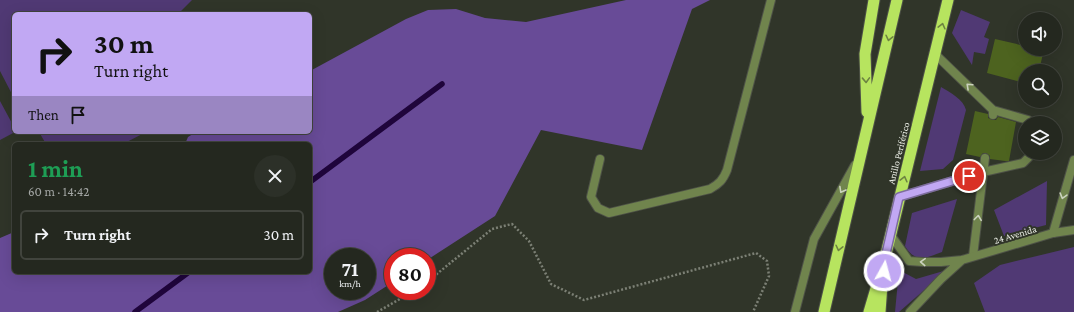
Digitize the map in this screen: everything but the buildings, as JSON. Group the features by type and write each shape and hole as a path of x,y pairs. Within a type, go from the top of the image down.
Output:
{"highway":[{"path":"868,127 864,54 874,0"},
{"path":"824,312 898,0"},
{"name":"Anillo Periférico","path":"869,312 885,258 948,0"},
{"path":"880,312 885,258"}],"street":[{"path":"600,159 591,197 598,208 609,213 710,189 724,179 771,0"},
{"path":"935,54 993,112 1018,118"},
{"path":"794,312 814,239 861,156"},
{"path":"973,256 985,158"},
{"path":"899,197 983,172 1023,163 1026,160"},
{"path":"1053,233 1074,160"},
{"name":"24 Avenida","path":"890,234 909,261 941,262 962,260 1053,233 1074,230"},
{"name":"24 Avenida","path":"910,312 941,279 962,260"}],"path":[{"path":"436,275 492,229 512,224 529,241 552,284 584,300 756,253 768,261 769,276 753,312"},
{"path":"377,312 398,300"}],"shaded area":[{"path":"0,0 192,0 180,12 12,12 12,94 0,71"},
{"path":"626,0 710,0 692,9 642,150 541,130 495,216 436,254 436,248 384,248 384,288 376,293 376,248 324,248 324,300 365,300 338,312 0,312 0,238 12,233 12,274 312,274 312,142 186,142 188,137 193,134 312,134 312,70 406,19 428,10 456,9 485,18 526,22"},
{"path":"961,10 990,22 984,37 989,39 985,54 974,52 972,65 952,33"},
{"path":"941,87 959,99 966,110 953,160 943,169 920,171"},
{"path":"0,101 12,123 12,134 0,140"},
{"path":"40,134 142,134 127,142 45,142"},
{"path":"1047,181 1046,225 1004,236 994,210"},
{"path":"957,199 942,252 922,258 909,252 905,246 912,213"},
{"path":"1074,247 1074,312 985,312 974,283 1000,265"},
{"path":"899,270 916,279 947,270 899,312 895,312"}],"waterway":[{"path":"312,181 442,84"},
{"path":"135,312 186,274"}],"route":[{"path":"884,271 885,258 899,197 969,176"}]}
